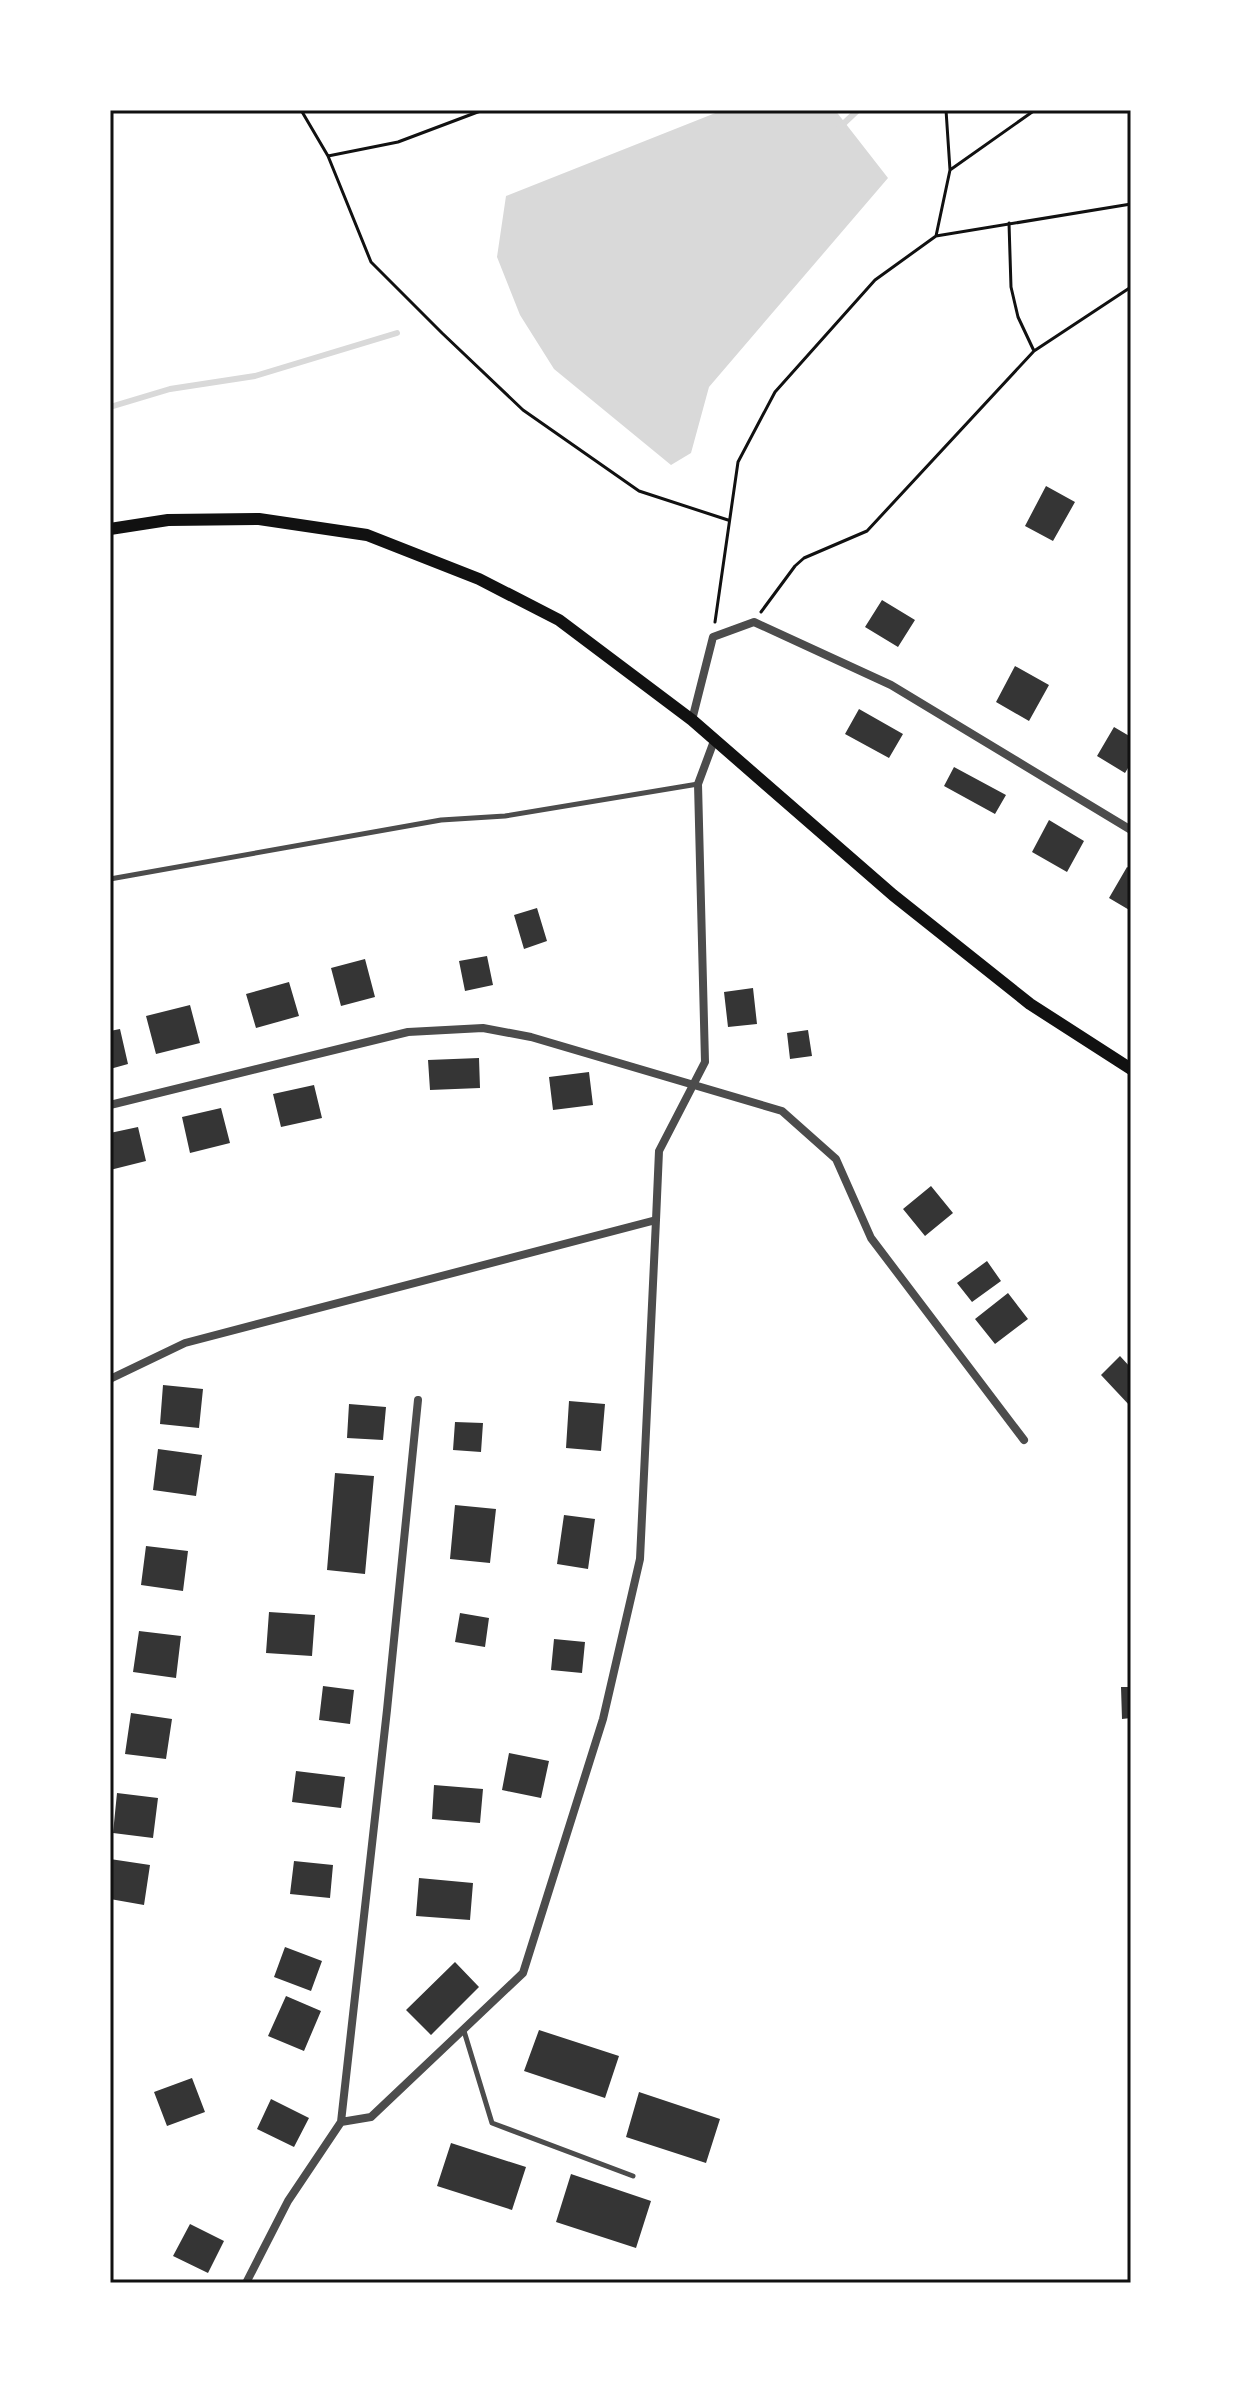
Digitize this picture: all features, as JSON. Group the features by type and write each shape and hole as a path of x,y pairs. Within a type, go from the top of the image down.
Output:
{"main road":[{"path":"110,529 168,520 259,519 367,535 479,579 559,620 692,720 893,895 1030,1004 1131,1069"}],"street":[{"path":"692,720 713,637 754,622 891,685 1131,830"},
{"path":"341,2122 371,2117 523,1973 603,1719 640,1559 659,1151 705,1062 698,784 714,741"},
{"path":"110,1105 408,1032 483,1028 531,1037 782,1111 836,1159 871,1238 1024,1440"},
{"path":"110,1379 185,1343 656,1220"},
{"path":"246,2283 288,2201 341,2122 418,1400"}],"lane":[{"path":"110,879 441,820 505,816 698,784"},
{"path":"464,2031 492,2123 633,2176"}],"path":[{"path":"301,110 328,156 371,262 523,410 639,491 728,520"},
{"path":"328,156 398,142 483,110"},
{"path":"936,236 950,170 946,110"},
{"path":"950,170 1035,110"},
{"path":"713,637 738,462 775,392 875,280 936,236 1131,204"},
{"path":"1009,223 1011,287 1018,317 1034,351"},
{"path":"754,622 804,558 867,531 1034,351 1131,287"}],"shaded area":[{"path":"723,110 835,110 888,178 709,387 691,453 671,465 554,369 520,315 497,257 506,196"}],"building":[{"path":"1046,486 1075,502 1053,541 1025,526"},
{"path":"882,600 915,620 898,647 865,627"},
{"path":"1015,666 1049,685 1029,721 996,702"},
{"path":"859,709 903,734 889,758 845,734"},
{"path":"1114,727 1131,737 1131,763 1125,773 1097,756"},
{"path":"954,767 1006,795 995,814 944,786"},
{"path":"1049,820 1084,841 1067,872 1032,852"},
{"path":"1127,867 1131,869 1131,911 1109,898"},
{"path":"537,908 547,941 524,949 514,915"},
{"path":"487,956 493,985 465,991 459,961"},
{"path":"365,959 375,997 341,1006 331,968"},
{"path":"289,982 299,1016 256,1028 246,994"},
{"path":"753,988 757,1024 728,1027 724,992"},
{"path":"190,1005 200,1043 156,1054 146,1016"},
{"path":"120,1029 128,1064 110,1069 110,1031"},
{"path":"808,1030 812,1056 790,1059 787,1033"},
{"path":"479,1058 480,1088 430,1090 428,1060"},
{"path":"589,1072 593,1105 553,1110 549,1077"},
{"path":"314,1085 322,1118 281,1127 273,1094"},
{"path":"221,1108 230,1143 190,1153 182,1117"},
{"path":"138,1127 146,1161 110,1170 110,1133"},
{"path":"931,1186 953,1213 925,1236 903,1209"},
{"path":"987,1261 1001,1281 972,1302 957,1283"},
{"path":"1008,1293 1028,1319 995,1344 975,1319"},
{"path":"1120,1356 1131,1368 1131,1407 1101,1375"},
{"path":"163,1385 203,1389 199,1428 160,1424"},
{"path":"569,1401 605,1404 601,1451 566,1448"},
{"path":"349,1404 386,1407 383,1440 347,1438"},
{"path":"455,1422 483,1423 481,1452 453,1450"},
{"path":"158,1449 202,1455 196,1496 153,1490"},
{"path":"335,1473 374,1476 365,1574 327,1570"},
{"path":"455,1505 496,1509 490,1563 450,1559"},
{"path":"564,1515 595,1519 588,1569 557,1564"},
{"path":"146,1546 188,1551 183,1591 141,1585"},
{"path":"269,1612 315,1615 312,1656 266,1653"},
{"path":"460,1613 489,1618 485,1647 455,1642"},
{"path":"139,1631 181,1636 176,1678 133,1672"},
{"path":"554,1639 585,1642 582,1673 551,1670"},
{"path":"323,1686 354,1690 350,1724 319,1720"},
{"path":"1121,1687 1131,1687 1131,1718 1122,1719"},
{"path":"131,1713 172,1719 166,1759 125,1754"},
{"path":"509,1753 549,1761 541,1798 502,1790"},
{"path":"296,1771 345,1777 341,1808 292,1802"},
{"path":"434,1785 483,1789 480,1823 432,1819"},
{"path":"117,1793 158,1798 153,1838 113,1833"},
{"path":"110,1859 150,1865 144,1905 110,1899"},
{"path":"294,1861 333,1865 330,1898 290,1894"},
{"path":"419,1878 473,1883 470,1920 416,1916"},
{"path":"285,1947 322,1961 311,1991 274,1977"},
{"path":"455,1962 479,1987 431,2035 406,2010"},
{"path":"286,1996 321,2011 304,2051 268,2036"},
{"path":"539,2030 619,2056 605,2098 524,2071"},
{"path":"192,2078 205,2112 167,2126 154,2092"},
{"path":"639,2092 720,2119 706,2163 626,2137"},
{"path":"271,2099 309,2118 294,2147 257,2129"},
{"path":"451,2143 526,2167 512,2210 437,2186"},
{"path":"571,2174 651,2201 636,2248 556,2222"},
{"path":"190,2224 224,2241 208,2273 173,2256"}],"waterway":[{"path":"840,127 858,110"},
{"path":"110,407 170,389 255,376 397,333"}]}
